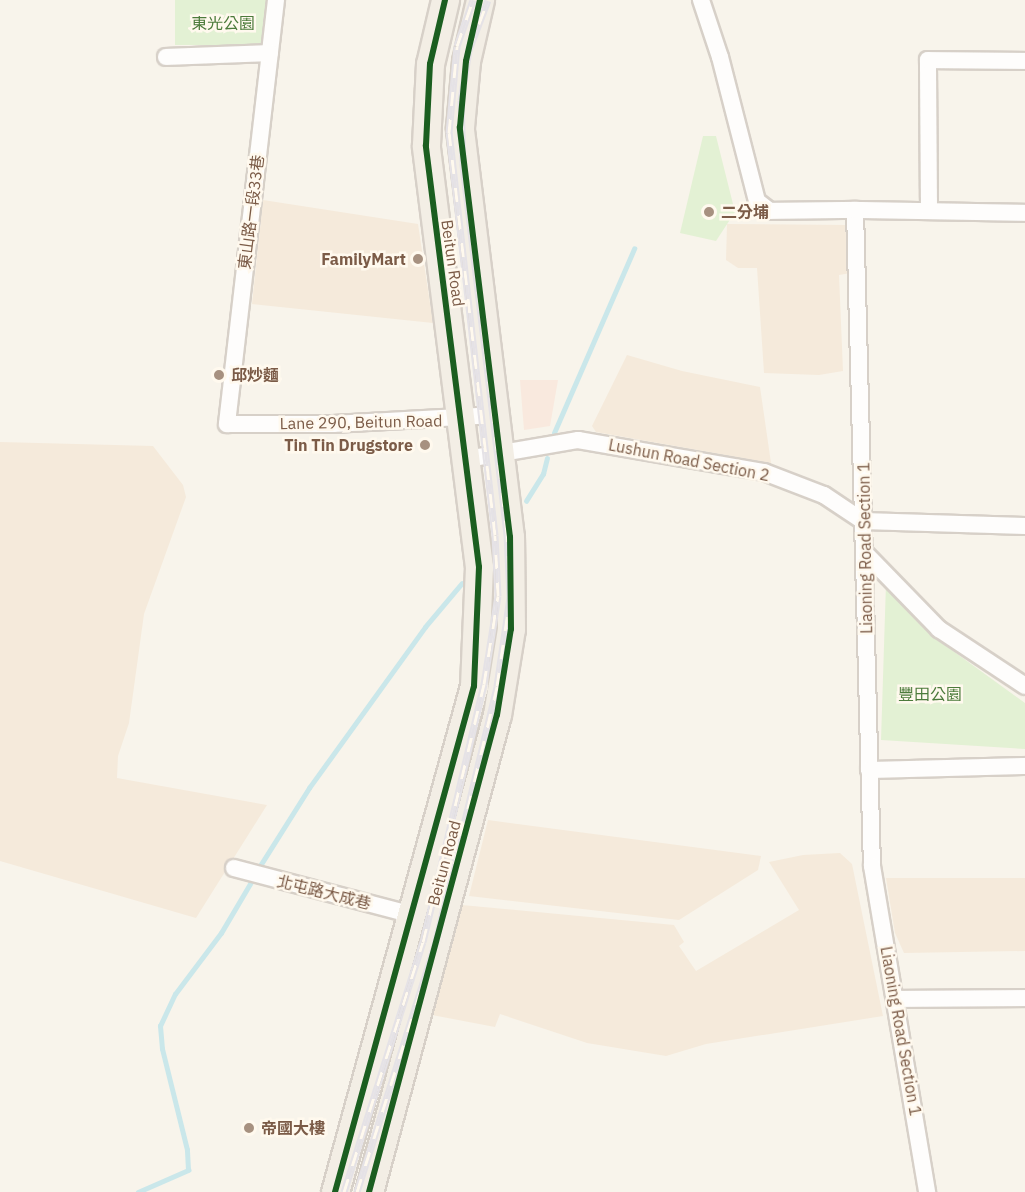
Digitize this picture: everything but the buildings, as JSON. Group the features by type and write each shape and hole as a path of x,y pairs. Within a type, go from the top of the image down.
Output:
{"main road":[{"name":"Beitun Road","path":"335,1192 413,915 474,686 479,567 476,530 426,145 430,64 446,0"},
{"name":"Beitun Road","path":"369,1192 497,715 511,629 510,537 507,506 460,127 466,61 480,0"}],"street":[{"name":"東山路一段33巷","path":"226,424 276,0"},
{"path":"700,0 720,57 757,201 770,211 928,210 1025,213"},
{"path":"166,57 270,53"},
{"path":"928,210 928,60 1025,61"},
{"name":"Liaoning Road Section 1","path":"855,210 863,521 866,554 872,866 927,1192"},
{"name":"Lane 290, Beitun Road","path":"226,424 462,419 496,415"},
{"name":"Lushun Road Section 2","path":"500,455 537,450 559,444 590,442 764,472 824,495 863,521"},
{"path":"467,459 500,455"},
{"path":"863,521 1025,526"},
{"path":"866,554 939,629 1025,686"},
{"path":"869,770 1025,766"},
{"name":"北屯路大成巷","path":"239,869 413,915"},
{"path":"896,999 1025,998"}],"shaded area":[{"path":"263,200 418,224 433,323 252,304"},
{"path":"727,224 846,225 851,273 839,275 843,371 819,375 764,373 757,268 738,268 726,260"},
{"path":"627,355 682,371 760,387 771,463 596,432 592,426"},
{"path":"520,380 558,380 550,426 524,430"},
{"path":"0,442 153,446 183,485 186,497 144,614 129,723 118,756 117,778 267,805 196,918 0,861"},
{"path":"488,820 761,856 758,870 679,920 469,896"},
{"path":"840,853 852,864 883,1016 706,1044 666,1056 587,1043 500,1014 495,1027 432,1015 462,905 674,925 684,942 679,946 696,971 799,910 769,862 803,855"},
{"path":"886,878 1025,878 1025,951 904,953 895,933"}],"green space":[{"name":"東光公園","path":"175,0 270,0 270,45 175,45"},
{"path":"703,136 716,136 735,212 716,241 680,233"},
{"name":"豐田公園","path":"886,583 931,635 1025,703 1025,749 881,740"}],"waterway":[{"path":"554,433 634,249"},
{"path":"526,501 543,474 547,458"},
{"path":"258,869 309,788 425,627 462,583"},
{"path":"138,1192 188,1170 187,1150 162,1049 160,1026 175,994 221,933 254,877"}],"railway":[{"path":"344,1192 423,942 484,684 498,596 495,535 449,133 457,46 473,0"},
{"path":"357,1192 435,945 497,686 510,597 507,534 463,163 461,100 469,50 488,0"}],"cycle path":[{"path":"335,1192 474,686 479,567 426,145 430,64 445,0"},
{"path":"369,1192 497,715 511,629 510,537 460,127 466,61 480,0"}],"place":[{"name":"二分埔","path":"709,212"},
{"name":"FamilyMart","path":"418,259"},
{"name":"邱炒麵","path":"219,375"},
{"name":"Tin Tin Drugstore","path":"425,445"},
{"name":"帝國大樓","path":"249,1128"}]}
